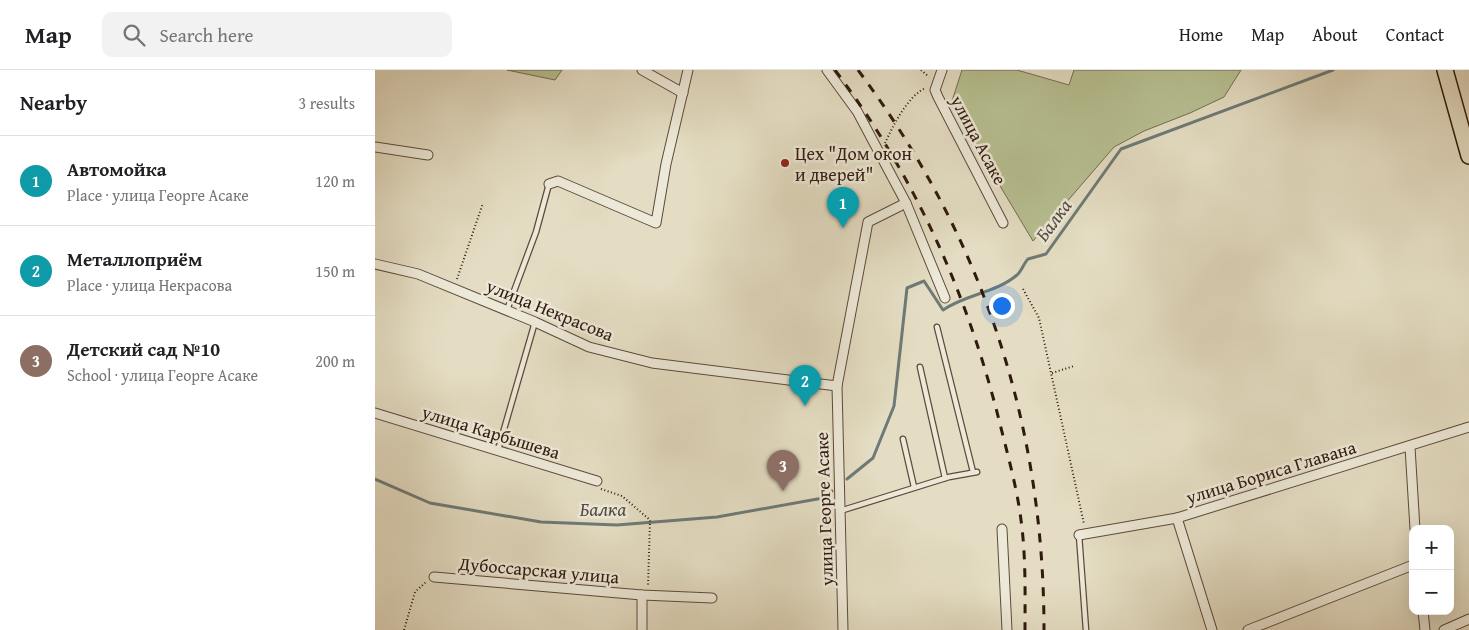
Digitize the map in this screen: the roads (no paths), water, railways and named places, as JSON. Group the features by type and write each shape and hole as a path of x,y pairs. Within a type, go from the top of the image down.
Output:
{"main road":[{"path":"1445,70 1469,156"}],"street":[{"path":"642,70 683,93"},
{"path":"549,184 558,181 656,223 666,164 688,70"},
{"path":"827,70 857,111 881,154 919,229 945,298"},
{"name":"улица Асаке","path":"942,70 935,90 1003,224"},
{"path":"375,147 428,155"},
{"name":"улица Георге Асаке","path":"843,630 837,386 868,222 906,203"},
{"name":"улица Некрасова","path":"375,264 419,274 535,322 589,347 652,363 837,386"},
{"name":"улица Карбышева","path":"375,413 595,480"},
{"name":"улица Бориса Главана","path":"1082,535 1177,518 1469,427"},
{"path":"1409,447 1415,525"},
{"path":"1177,518 1212,630"},
{"path":"1002,529 1007,630"},
{"path":"1248,630 1409,567"},
{"name":"Дубоссарская улица","path":"434,577 645,595 712,598"},
{"name":"Дубоссарская улица","path":"641,630 645,595"},
{"path":"1423,615 1425,630"},
{"path":"1444,630 1469,619"}],"lane":[{"path":"507,310 536,232 549,184"},
{"path":"497,451 535,322"},
{"path":"840,511 945,478 975,472 937,327"},
{"path":"920,366 945,478"},
{"path":"903,439 914,487"},
{"path":"1082,535 1086,630"}],"waterway":[{"name":"Балка","path":"847,479 873,458 894,406 907,288 924,281 943,310 961,300 1000,286 1018,274 1028,259 1046,254 1121,149 1333,70"},
{"name":"Балка","path":"375,479 430,503 541,522 617,525 717,517 823,498 832,491"}],"railway":[{"path":"835,70 864,110 914,195 955,283 972,329 1000,424 1019,508 1023,534 1025,630"},
{"path":"858,70 902,133 939,198 971,266 997,335 1018,406 1032,479 1041,553 1044,630"}],"place":[{"name":"Цех \"Дом окон и дверей\"","path":"785,163"},
{"name":"Автомойка","path":"843,228"},
{"name":"Металлоприём","path":"805,406"},
{"name":"Детский сад №10","path":"783,491"}]}
